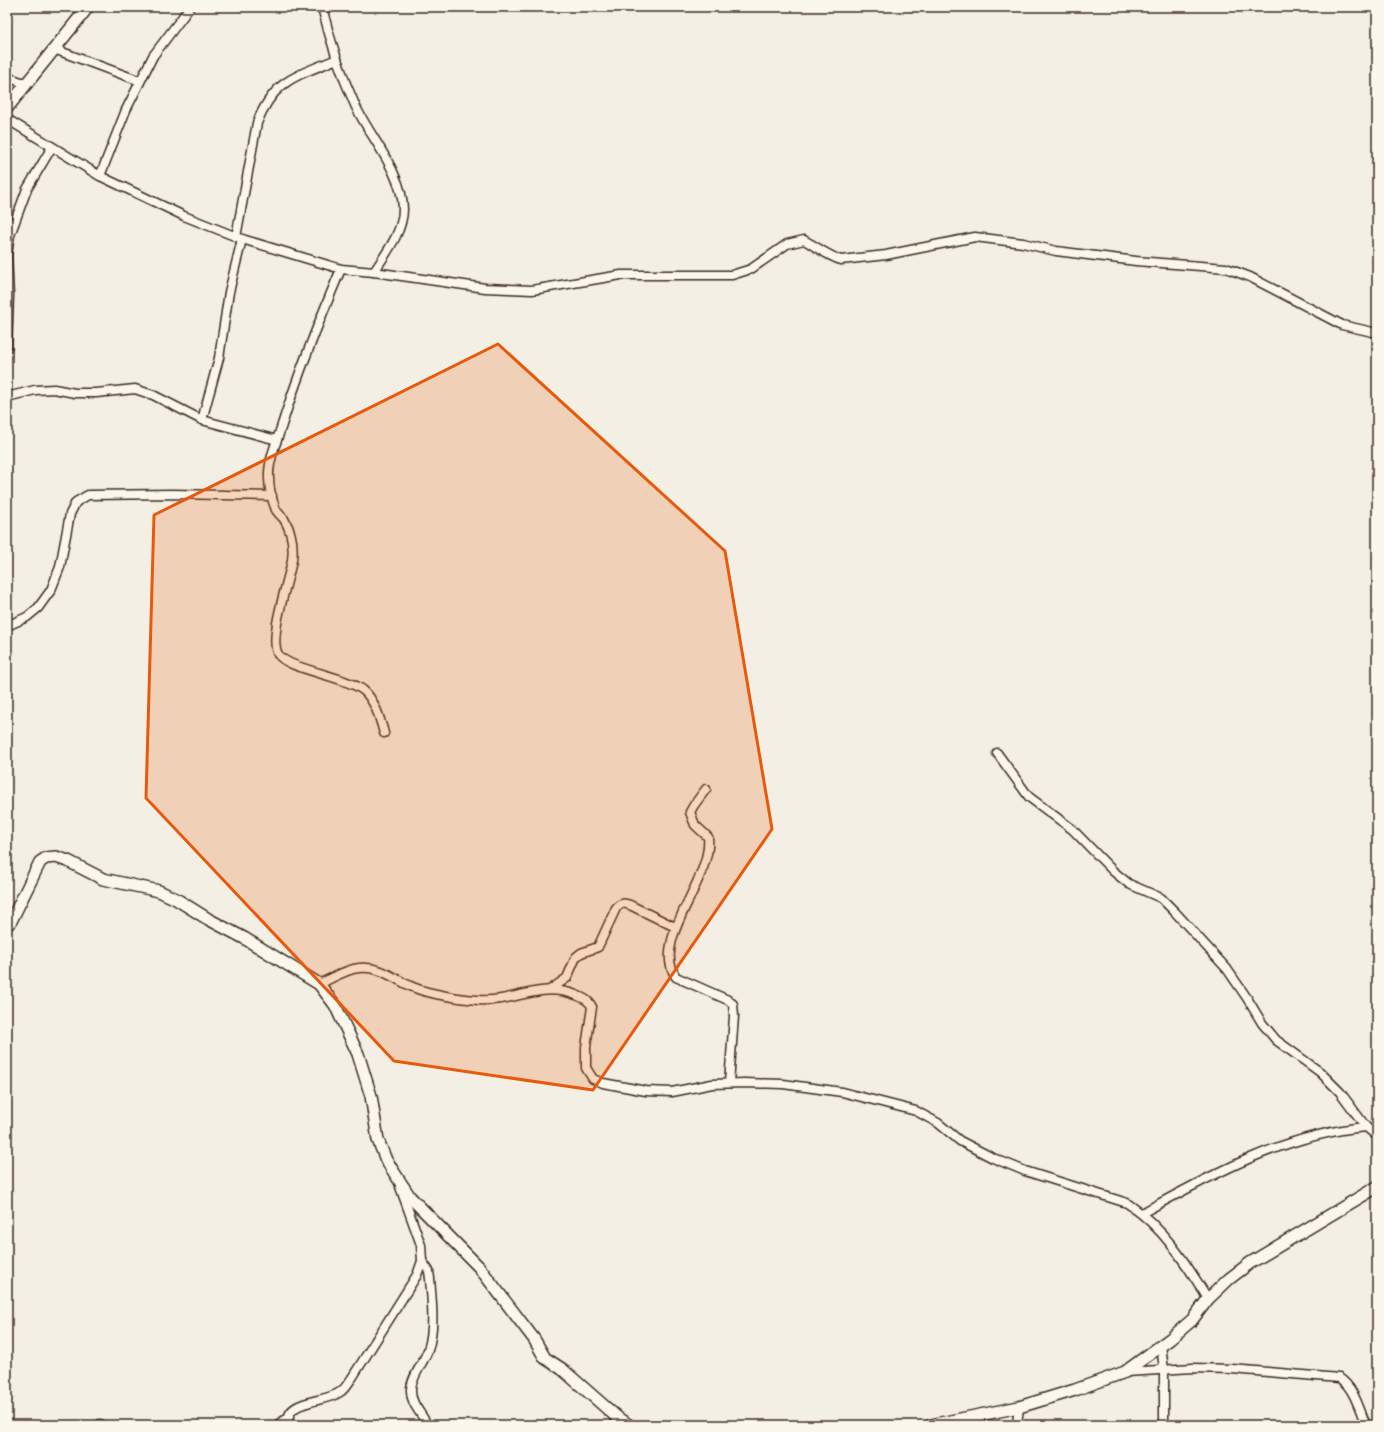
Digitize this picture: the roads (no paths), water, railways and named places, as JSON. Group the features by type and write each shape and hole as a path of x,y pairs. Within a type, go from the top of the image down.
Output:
{"street":[{"path":"7,108 88,7"},
{"path":"100,176 126,110 153,56 190,7"},
{"path":"322,7 337,59 355,105 402,190 403,210 400,227 390,248 374,272"},
{"path":"54,49 140,81"},
{"path":"202,420 219,358 257,123 262,108 282,85 337,59"},
{"path":"7,77 27,84"},
{"path":"7,119 100,176 184,216 239,238 341,269 374,272 485,288 532,290 621,276 732,275 751,269 787,244 804,240 825,251 834,258 841,260 886,255 975,237 1023,243 1056,251 1128,261 1226,268 1250,277 1342,325 1377,333"},
{"path":"7,348 9,296 7,255 10,236 27,189 52,147"},
{"path":"341,269 306,356 277,440 269,476 272,496 277,510 285,521 293,541 292,559 277,626 275,645 278,655 287,662 344,680 364,690 376,709 384,733"},
{"path":"7,397 35,390 54,389 75,393 96,393 135,389 153,395 202,420 277,440"},
{"path":"7,626 27,617 38,608 51,590 60,567 70,514 76,502 88,494 144,493 272,496"},
{"path":"997,753 1029,797 1072,829 1113,871 1128,884 1160,898 1175,912 1227,969 1262,1023 1276,1040 1320,1072 1340,1092 1366,1127 1377,1136"},
{"path":"706,789 690,812 695,825 708,837 707,852 694,891 675,927 669,959 671,970 676,977 728,1000 733,1004 734,1016 729,1083"},
{"path":"7,925 11,921 40,862 46,858 56,857 68,861 103,879 159,891 176,899 208,919 244,938 319,984 334,1004 358,1054 371,1096 378,1140 386,1160 410,1197 479,1268 534,1339 545,1358 562,1369 619,1419 629,1425"},
{"path":"551,989 567,978 576,957 581,953 598,947 619,904 625,903 675,927"},
{"path":"319,984 357,968 371,968 386,972 414,987 427,992 477,1000 498,1000 539,990 551,989 567,992 590,1002 592,1012 586,1047 586,1068 593,1079 603,1083 639,1090 672,1092 712,1084 783,1084 842,1092 916,1111 938,1123 960,1141 993,1158 1025,1172 1111,1197 1127,1203 1142,1212 1172,1244 1208,1299"},
{"path":"1142,1212 1229,1166 1272,1150 1340,1129 1366,1127"},
{"path":"277,1425 288,1422 290,1410 297,1406 327,1398 340,1392 352,1378 401,1303 417,1275 422,1261 421,1245 394,1173"},
{"path":"931,1425 1019,1407 1075,1390 1125,1372 1161,1346 1192,1320 1208,1299 1229,1279 1250,1263 1377,1187"},
{"path":"422,1261 429,1271 432,1334 428,1350 412,1383 411,1390 416,1409 427,1425"},
{"path":"1161,1346 1164,1370 1164,1425"},
{"path":"1125,1372 1193,1368 1232,1369 1339,1378 1347,1383 1366,1425"},
{"path":"1017,1425 1019,1407"}]}
